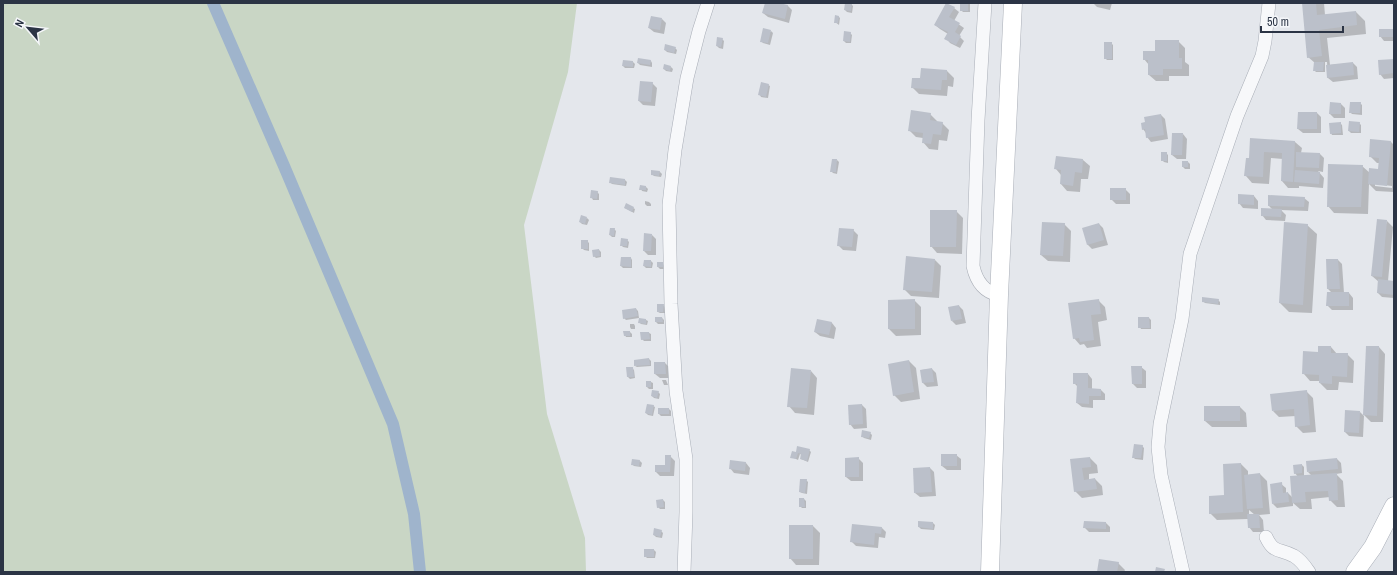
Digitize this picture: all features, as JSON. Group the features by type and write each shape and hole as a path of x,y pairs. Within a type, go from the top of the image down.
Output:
{"main road":[{"path":"990,572 999,295 1013,3"},
{"path":"1356,572 1373,547 1394,506"}],"street":[{"path":"684,572 686,459 676,391 671,304 669,205 675,150 687,78 699,30 708,3"},
{"path":"984,3 973,266 975,275 983,287 992,294 999,295"},
{"path":"1183,572 1161,475 1158,447 1160,424 1182,319 1190,254 1232,129 1262,56 1269,3"},
{"path":"1266,537 1273,549 1296,557 1310,572"}],"green space":[{"path":"3,3 577,3 568,72 524,225 547,414 585,538 586,572 3,572"}],"building":[{"path":"765,3 779,3 788,5 785,19 762,13"},
{"path":"845,3 852,3 851,11 844,10"},
{"path":"946,3 955,7 949,17 960,23 955,32 961,36 956,45 944,39 948,32 934,25"},
{"path":"960,3 968,3 968,11 960,11"},
{"path":"1302,3 1316,3 1317,15 1356,11 1357,25 1319,30 1322,56 1307,58"},
{"path":"835,15 839,16 838,23 834,23"},
{"path":"651,16 662,18 660,30 648,28"},
{"path":"763,28 771,30 768,43 760,42"},
{"path":"1379,29 1394,29 1394,37 1379,37"},
{"path":"844,31 851,32 850,42 843,41"},
{"path":"717,37 723,38 721,47 716,46"},
{"path":"1155,40 1179,40 1179,58 1182,58 1182,69 1163,69 1163,75 1148,75 1148,60 1143,60 1143,51 1155,51"},
{"path":"1104,42 1112,42 1112,59 1104,59"},
{"path":"665,44 676,47 674,53 664,50"},
{"path":"638,58 651,60 650,65 637,63"},
{"path":"1394,59 1394,73 1379,75 1378,60"},
{"path":"623,60 633,61 633,67 622,66"},
{"path":"1314,62 1324,62 1323,71 1313,71"},
{"path":"1353,62 1354,75 1327,78 1326,65"},
{"path":"664,64 671,66 670,71 663,69"},
{"path":"921,68 947,70 947,80 942,80 941,90 911,88 912,78 920,78"},
{"path":"640,81 653,82 651,102 638,101"},
{"path":"761,82 769,84 766,97 758,95"},
{"path":"1330,102 1341,103 1341,114 1329,114"},
{"path":"1350,102 1361,102 1360,113 1349,113"},
{"path":"911,110 931,113 930,120 943,122 941,135 933,134 931,144 922,143 923,133 908,131"},
{"path":"1298,112 1317,112 1317,129 1297,129"},
{"path":"1161,114 1164,135 1146,138 1145,129 1142,130 1141,123 1145,122 1144,117"},
{"path":"1349,121 1360,122 1359,132 1348,131"},
{"path":"1341,122 1341,133 1330,134 1329,123"},
{"path":"1172,133 1183,133 1182,155 1171,155"},
{"path":"1250,138 1295,141 1293,182 1281,181 1282,153 1264,152 1263,177 1244,176 1246,158 1249,158"},
{"path":"1370,139 1391,141 1387,186 1368,184 1369,168 1378,169 1379,158 1369,157"},
{"path":"1161,152 1167,152 1167,161 1161,161"},
{"path":"1296,152 1320,153 1319,168 1296,167"},
{"path":"1056,156 1083,159 1082,173 1075,172 1073,186 1060,184 1061,170 1054,169"},
{"path":"832,159 837,159 836,172 830,172"},
{"path":"1182,161 1188,161 1188,167 1182,167"},
{"path":"1328,164 1363,165 1361,207 1327,207"},
{"path":"651,170 660,171 659,176 651,175"},
{"path":"1295,170 1320,172 1319,184 1294,182"},
{"path":"610,177 625,179 625,185 609,183"},
{"path":"640,185 646,186 646,190 639,190"},
{"path":"1110,188 1126,188 1126,200 1110,200"},
{"path":"591,190 598,191 597,199 590,198"},
{"path":"1238,194 1254,195 1254,205 1238,204"},
{"path":"1268,195 1305,197 1304,207 1268,206"},
{"path":"626,203 634,207 632,212 624,208"},
{"path":"1261,208 1282,209 1281,217 1261,216"},
{"path":"930,210 957,210 956,247 930,247"},
{"path":"581,215 587,217 585,224 579,222"},
{"path":"1377,219 1387,220 1382,277 1371,276"},
{"path":"1042,222 1065,223 1063,256 1040,255"},
{"path":"1284,222 1308,224 1303,305 1279,303"},
{"path":"1099,223 1104,240 1087,245 1082,228"},
{"path":"610,228 615,228 614,236 609,235"},
{"path":"839,228 854,229 852,247 837,246"},
{"path":"644,233 652,234 651,251 643,251"},
{"path":"621,238 628,239 627,246 620,246"},
{"path":"581,240 588,240 588,249 581,249"},
{"path":"599,249 600,256 593,257 592,250"},
{"path":"906,256 935,259 932,292 903,290"},
{"path":"621,257 631,257 631,267 620,266"},
{"path":"1326,259 1338,259 1340,289 1327,289"},
{"path":"644,260 651,260 651,267 643,266"},
{"path":"657,262 663,262 663,267 657,267"},
{"path":"1378,279 1394,281 1394,295 1377,293"},
{"path":"1327,292 1349,292 1349,306 1326,306"},
{"path":"1202,297 1219,299 1218,304 1202,302"},
{"path":"915,299 915,329 888,329 888,300"},
{"path":"1099,299 1101,314 1091,315 1094,340 1080,342 1079,338 1073,339 1068,303"},
{"path":"657,304 664,304 663,312 657,312"},
{"path":"959,305 962,319 951,321 948,307"},
{"path":"636,308 638,316 623,319 622,310"},
{"path":"655,317 662,317 663,322 655,322"},
{"path":"1138,317 1149,317 1150,328 1138,328"},
{"path":"639,318 646,319 646,324 638,323"},
{"path":"817,319 832,322 829,335 814,332"},
{"path":"623,331 630,331 630,336 624,336"},
{"path":"640,332 649,332 650,339 641,340"},
{"path":"1318,346 1331,346 1331,353 1348,353 1347,377 1332,376 1332,384 1319,383 1319,375 1302,374 1303,351 1318,352"},
{"path":"1366,346 1379,346 1377,416 1363,415"},
{"path":"649,358 650,365 634,366 634,360"},
{"path":"909,360 914,392 893,396 888,364"},
{"path":"654,362 665,362 666,374 654,374"},
{"path":"1131,366 1142,366 1142,384 1132,384"},
{"path":"626,367 633,367 634,377 627,377"},
{"path":"791,368 811,370 807,408 787,407"},
{"path":"932,368 934,382 922,383 920,370"},
{"path":"1073,373 1088,373 1088,388 1101,389 1101,396 1089,396 1089,404 1076,403 1077,384 1073,384"},
{"path":"646,381 651,381 651,387 646,387"},
{"path":"652,390 659,391 657,398 651,396"},
{"path":"1307,390 1310,425 1295,427 1294,409 1272,411 1270,394"},
{"path":"647,404 654,405 652,415 645,413"},
{"path":"862,404 863,424 849,425 848,405"},
{"path":"1204,406 1240,406 1240,421 1204,421"},
{"path":"658,408 669,408 669,414 658,414"},
{"path":"1345,410 1360,411 1359,433 1344,432"},
{"path":"862,430 871,432 869,438 861,437"},
{"path":"1134,444 1143,445 1141,458 1132,458"},
{"path":"797,446 810,449 807,461 800,459 801,454 798,453 796,459 790,458 792,451 796,452"},
{"path":"941,454 957,454 957,466 941,466"},
{"path":"665,455 671,455 670,472 655,472 655,465 665,465"},
{"path":"859,457 859,477 845,477 845,458"},
{"path":"1090,457 1091,467 1082,468 1084,480 1095,478 1097,489 1074,492 1070,459"},
{"path":"1337,458 1338,469 1307,472 1306,461"},
{"path":"632,459 640,460 639,466 631,465"},
{"path":"730,460 746,462 745,471 729,469"},
{"path":"1241,463 1243,512 1209,514 1209,496 1224,495 1223,464"},
{"path":"1302,464 1302,473 1294,474 1293,465"},
{"path":"930,467 932,492 914,493 913,468"},
{"path":"1260,473 1263,508 1247,509 1244,475"},
{"path":"1337,473 1338,500 1329,501 1328,491 1305,492 1306,502 1292,503 1290,476"},
{"path":"800,479 807,479 805,493 799,492"},
{"path":"1282,482 1283,493 1288,492 1289,502 1272,504 1270,484"},
{"path":"799,498 804,498 805,507 799,507"},
{"path":"663,499 664,507 657,508 656,500"},
{"path":"1247,514 1259,514 1260,528 1248,528"},
{"path":"918,521 933,522 933,529 918,527"},
{"path":"1084,521 1106,522 1106,529 1083,528"},
{"path":"852,524 882,527 881,534 875,533 874,545 850,542"},
{"path":"789,525 813,525 813,559 789,559"},
{"path":"654,528 662,530 660,537 653,535"},
{"path":"644,549 654,549 654,557 644,557"},
{"path":"1099,559 1119,562 1117,572 1097,572"},
{"path":"1156,567 1165,569 1164,572 1155,572"}],"waterway":[{"path":"213,3 284,166 393,424 414,514 420,572"}]}
